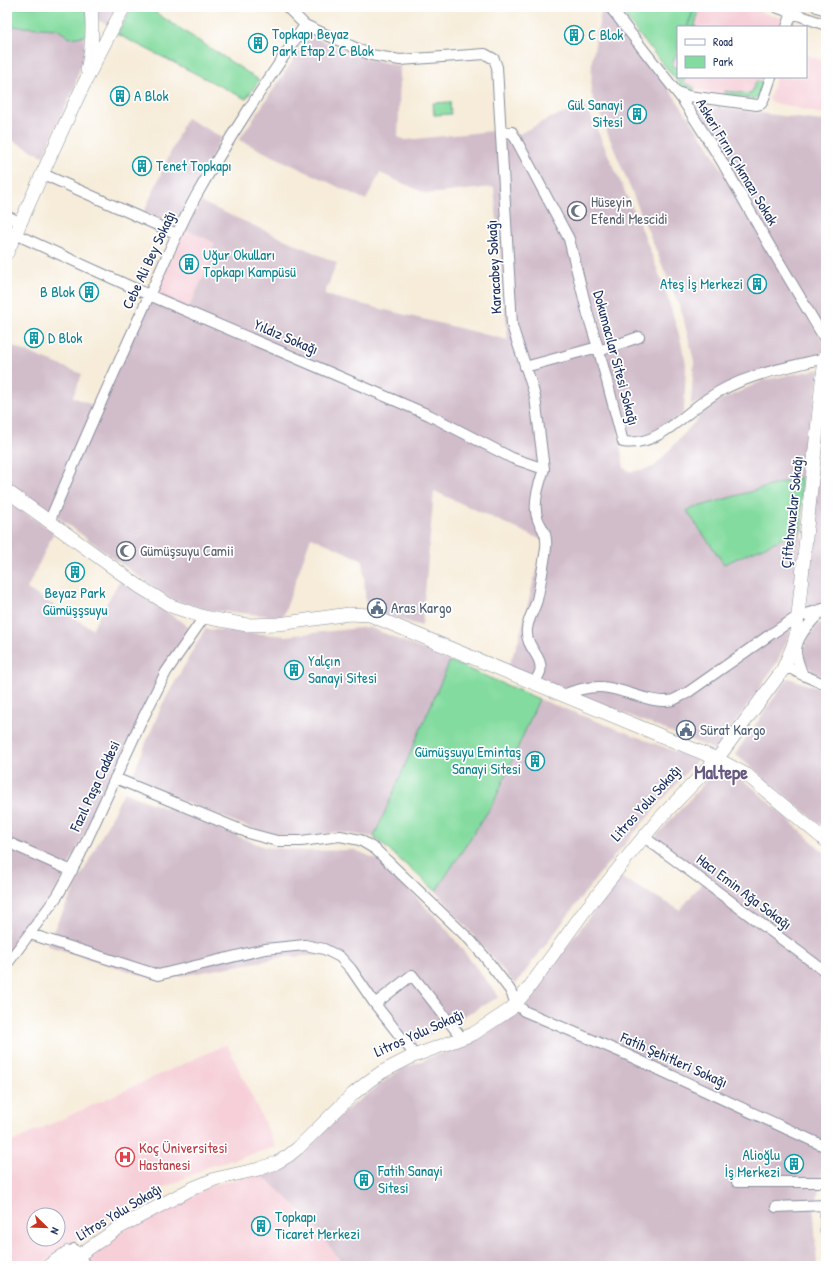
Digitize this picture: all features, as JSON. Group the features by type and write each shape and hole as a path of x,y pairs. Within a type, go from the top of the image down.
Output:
{"main road":[{"path":"7,253 83,84 124,7"},
{"path":"91,12 98,32 109,34"},
{"path":"83,84 89,59 91,12"},
{"name":"Çiftehavuzlar Sokağı","path":"782,670 793,646 799,625 824,382 825,356"},
{"path":"7,491 140,587 170,606 204,617 247,625 279,624 349,614 370,614 717,759 747,775 825,840"},
{"name":"Litros Yolu Sokağı","path":"63,1266 79,1257 116,1220 188,1184 212,1174 259,1163 298,1148 353,1094 382,1072 411,1057 473,1034 511,1009 515,1000 570,920 696,771 710,761 717,759 782,670"},
{"name":"Litros Yolu Sokağı","path":"286,1153 335,1103 357,1083 382,1065 411,1050 458,1033 515,1000"},
{"path":"826,1204 826,1230"},
{"name":"Litros Yolu Sokağı","path":"48,1266 79,1257"}],"street":[{"name":"Askeri Fırın Çıkmazı Sokak","path":"610,7 676,92 721,160 826,341"},
{"path":"776,7 793,10 826,25"},
{"path":"817,7 826,10"},
{"name":"Karacabey Sokağı","path":"290,8 305,25 372,55 400,60 482,54 494,59 498,67 512,325 536,397 544,469 540,481 536,507 537,519 545,533 545,553 536,601 527,629 529,645 540,661 540,671 535,683"},
{"path":"787,26 793,10"},
{"name":"Cebe Ali Bey Sokağı","path":"49,522 108,384 195,198 213,165 259,92 305,25"},
{"path":"676,92 688,96 757,105 763,101 771,78"},
{"name":"Dokumacılar Sitesi Sokağı","path":"502,133 512,132 569,240 623,442 643,442 650,439 664,431 707,399 728,387 761,374 825,356"},
{"path":"43,174 177,234"},
{"name":"Yıldız Sokağı","path":"7,216 18,228 149,295 429,415 512,458 544,469"},
{"path":"525,367 639,337"},
{"path":"799,625 825,607"},
{"path":"563,695 575,690 599,687 609,688 658,701 672,700 687,693 771,634 799,625 825,607"},
{"name":"Fazıl Paşa Caddesi","path":"7,964 58,895 72,871 141,722 166,672 204,617"},
{"path":"799,625 796,656 803,675"},
{"path":"782,670 790,668 826,685"},
{"name":"Fatih Şehitleri Sokağı","path":"115,778 257,836 277,841 301,841 340,836 360,840 375,849 470,940 506,984 515,1000 524,1011 530,1015 623,1053 826,1147"},
{"name":"Hacı Emin Ağa Sokağı","path":"642,835 826,972"},
{"path":"7,842 72,871"},
{"path":"30,934 158,975 265,949 305,945 324,949 340,956 411,1050"},
{"path":"375,1004 412,975 458,1033"},
{"path":"737,1182 826,1182"},
{"path":"776,1208 826,1204"}],"shaded area":[{"path":"96,7 116,7 108,24 99,21"},
{"path":"602,7 605,7 664,82 707,144 824,343 824,352 692,405 694,361 682,313 591,93 592,60"},
{"path":"694,7 747,7 785,19 782,26 687,26"},
{"path":"7,26 57,29 70,38 84,36 85,49 75,86 43,156 7,138"},
{"path":"315,38 368,59 400,66 398,137 406,140 492,131 517,135 548,119 580,108 585,108 589,112 643,232 668,298 686,364 684,412 682,415 646,436 630,439 618,432 624,468 631,472 654,467 709,406 764,380 820,369 801,477 687,510 802,530 790,635 776,664 716,750 508,667 518,642 544,541 434,491 422,626 366,609 363,560 311,537 283,617 209,610 171,600 48,510 7,483 7,344 82,374 73,397 94,406 144,297 156,292 189,307 213,256 210,254 215,243 185,229 201,202 337,263 324,295 508,340 494,187 427,194 380,173 366,200 239,140 307,40"},
{"path":"677,54 677,78 765,78 758,96 754,99 683,88 670,72"},
{"path":"807,54 826,62 825,115 772,102 769,99 776,78 807,78"},
{"path":"688,104 822,121 826,111 826,337"},
{"path":"186,118 222,137 179,216 165,221 144,212"},
{"path":"185,229 215,242 210,254 213,256 189,307 156,292"},
{"path":"826,397 826,603 806,609 819,458"},
{"path":"7,501 54,532 27,589 92,629 120,580 190,628 58,887 7,957"},
{"path":"826,620 826,678 817,675 803,661 806,641 817,625"},
{"path":"369,627 450,661 374,837 338,832 291,838 259,831 130,781 162,705 205,629 285,636"},
{"path":"788,678 826,691 826,829 735,754"},
{"path":"539,699 697,760 603,869 515,985 436,891 494,802"},
{"path":"719,767 750,785 826,854 826,1159 814,1213 817,1266 344,1266 308,1217 260,1174 303,1155 337,1117 401,1069 482,1037 517,1011 620,877 680,910 703,882 649,844"},
{"path":"124,792 265,847 305,851 355,850 381,861 445,927 499,997 402,1049 339,960 328,955 285,957 157,980 46,945"},
{"name":"Koç Üniversitesi Hastanesi","path":"227,1044 276,1147 208,1167 128,1205 38,1266 7,1266 7,1144"},
{"path":"260,1174 308,1217 344,1266 73,1266 142,1217 204,1187"}],"green space":[{"path":"7,7 86,7 89,30 84,36 70,38 57,29 7,26"},
{"path":"133,7 147,7 259,80 246,99 117,34"},
{"path":"618,7 700,7 696,26 677,26 677,53 672,66 677,68 677,78 685,78 683,83 694,87 694,90 683,88"},
{"path":"756,81 763,82 758,96 754,99 724,95 725,91 751,94"},
{"path":"450,102 451,114 434,115 433,103"},
{"path":"801,477 802,530 724,564 687,510"},
{"path":"450,661 539,699 494,802 436,891 374,837"}],"place":[{"name":"C Blok","path":"574,35"},
{"name":"Topkapı Beyaz Park Etap 2 C Blok","path":"258,43"},
{"name":"A Blok","path":"120,96"},
{"name":"Gül Sanayi Sitesi","path":"637,114"},
{"name":"Tenet Topkapı","path":"142,166"},
{"name":"Hüseyin Efendi Mescidi","path":"577,211"},
{"name":"Uğur Okulları Topkapı Kampüsü","path":"189,264"},
{"name":"Ateş İş Merkezi","path":"757,284"},
{"name":"B Blok","path":"89,292"},
{"name":"D Blok","path":"34,338"},
{"name":"Gümüşsuyu Camii","path":"126,551"},
{"name":"Beyaz Park Gümüşşsuyu","path":"75,572"},
{"name":"Aras Kargo","path":"377,608"},
{"name":"Yalçın Sanayi Sitesi","path":"294,670"},
{"name":"Sürat Kargo","path":"686,730"},
{"name":"Gümüşsuyu Emintaş Sanayi Sitesi","path":"535,761"},
{"name":"Koç Üniversitesi Hastanesi","path":"125,1157"},
{"name":"Alioğlu İş Merkezi","path":"794,1164"},
{"name":"Fatih Sanayi Sitesi","path":"364,1180"},
{"name":"Topkapı Ticaret Merkezi","path":"261,1226"}],"district":[{"name":"Maltepe","path":"721,772"}]}
